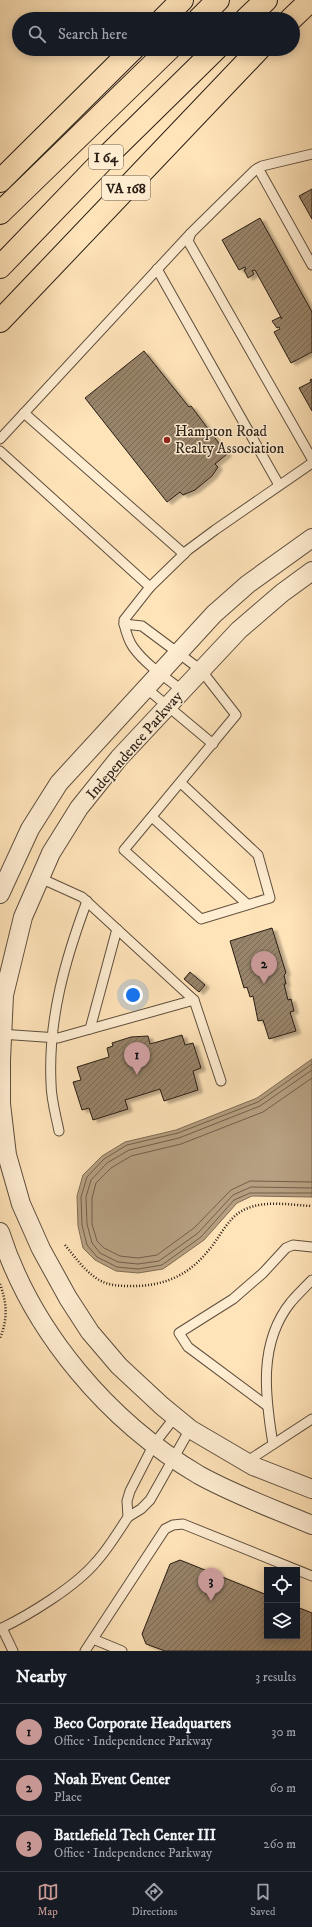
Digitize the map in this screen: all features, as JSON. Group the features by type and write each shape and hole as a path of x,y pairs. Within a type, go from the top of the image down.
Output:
{"highway":[{"path":"170,12 182,0"},
{"path":"206,12 218,0"},
{"path":"240,12 252,0"},
{"path":"253,12 266,0"},
{"path":"298,12 311,0"},
{"path":"0,180 125,56"},
{"path":"0,213 162,56"},
{"path":"0,254 196,56"},
{"name":"I 64","path":"0,267 105,158 209,56"},
{"name":"VA 168","path":"0,321 252,56"}],"street":[{"name":"Independence Parkway","path":"0,894 30,829 59,783 214,614 248,584 312,538"},
{"name":"Independence Parkway","path":"312,572 282,593 239,630 119,758 78,808 51,853 23,917 4,995 1,1034 1,1104 7,1155 21,1204 41,1249 68,1298 90,1332 118,1366 190,1429 246,1462 312,1490"},
{"path":"0,1232 15,1270 34,1307 76,1368 105,1401 154,1444 199,1475 235,1493 312,1525"}],"lane":[{"path":"0,439 191,233 258,168 312,154"},
{"path":"258,168 312,265"},
{"path":"182,690 160,673 133,648 127,637 124,620 150,587 184,554 214,530 280,485 312,461 190,245 188,241 191,233"},
{"path":"158,269 280,485"},
{"path":"24,413 184,554"},
{"path":"0,451 150,587"},
{"path":"124,624 142,626 201,670 236,715 124,850 201,919 270,898 258,855 180,783"},
{"path":"146,688 213,744"},
{"path":"152,817 247,904"},
{"path":"40,878 82,897 194,1000 220,1081"},
{"path":"59,1131 50,1084 52,1038 58,994 64,966 87,901"},
{"path":"90,1029 118,929"},
{"path":"1,1034 58,1038 194,1000"},
{"path":"266,1404 188,1347 179,1333 233,1299 263,1273 281,1251 293,1246 312,1247"},
{"path":"274,1444 266,1404 265,1372 271,1344 278,1322 290,1303 312,1280"},
{"path":"128,1517 127,1501 130,1491 154,1444 175,1417"},
{"path":"246,1462 312,1419"},
{"path":"13,1651 1,1629 20,1619 76,1580 96,1563 128,1517 141,1509 150,1500 190,1429"},
{"path":"85,1651 165,1529 173,1525 183,1524 312,1576"},
{"path":"93,1639 122,1651"}],"path":[{"path":"65,1245 97,1279 115,1285 152,1286 167,1282 195,1266 232,1218 245,1209 267,1204 312,1206"},
{"path":"0,1284 7,1306 5,1326 0,1338"}],"water":[{"path":"312,1059 312,1197 252,1196 237,1203 204,1240 163,1269 138,1273 116,1271 95,1260 83,1248 78,1226 77,1196 83,1175 102,1156 125,1142 176,1130 257,1098"}],"building":[{"path":"312,189 312,219 299,196"},
{"path":"260,218 312,312 312,352 291,363 274,332 280,329 279,327 277,328 272,321 280,317 282,319 255,270 252,271 254,274 248,278 244,270 246,269 245,267 239,270 222,240"},
{"name":"Hampton Road Realty Association","path":"144,351 189,407 191,406 227,454 215,464 218,467 212,476 195,490 183,495 180,492 167,502 85,398"},
{"path":"312,379 312,411 299,388 311,382 310,380"},
{"path":"272,928 286,973 284,975 286,984 284,984 288,1000 291,999 294,1011 290,1012 296,1031 269,1039 263,1020 258,1021 253,996 250,997 247,987 244,988 230,941"},
{"path":"190,972 205,985 199,992 184,979"},
{"path":"182,1035 185,1045 193,1043 201,1068 193,1071 198,1090 164,1101 160,1089 125,1100 128,1109 93,1120 89,1108 82,1110 73,1082 81,1080 77,1067 109,1057 107,1048 113,1046 112,1043 131,1037 148,1036 150,1044"},
{"path":"180,1560 264,1594 264,1639 300,1639 300,1608 312,1613 312,1651 165,1651 146,1644 142,1634 170,1564"}],"place":[{"name":"Hampton Road Realty Association","path":"167,440"},
{"name":"Noah Event Center","path":"264,984"},
{"name":"Beco Corporate Headquarters","path":"137,1075"},
{"name":"Battlefield Tech Center III","path":"211,1601"}]}
